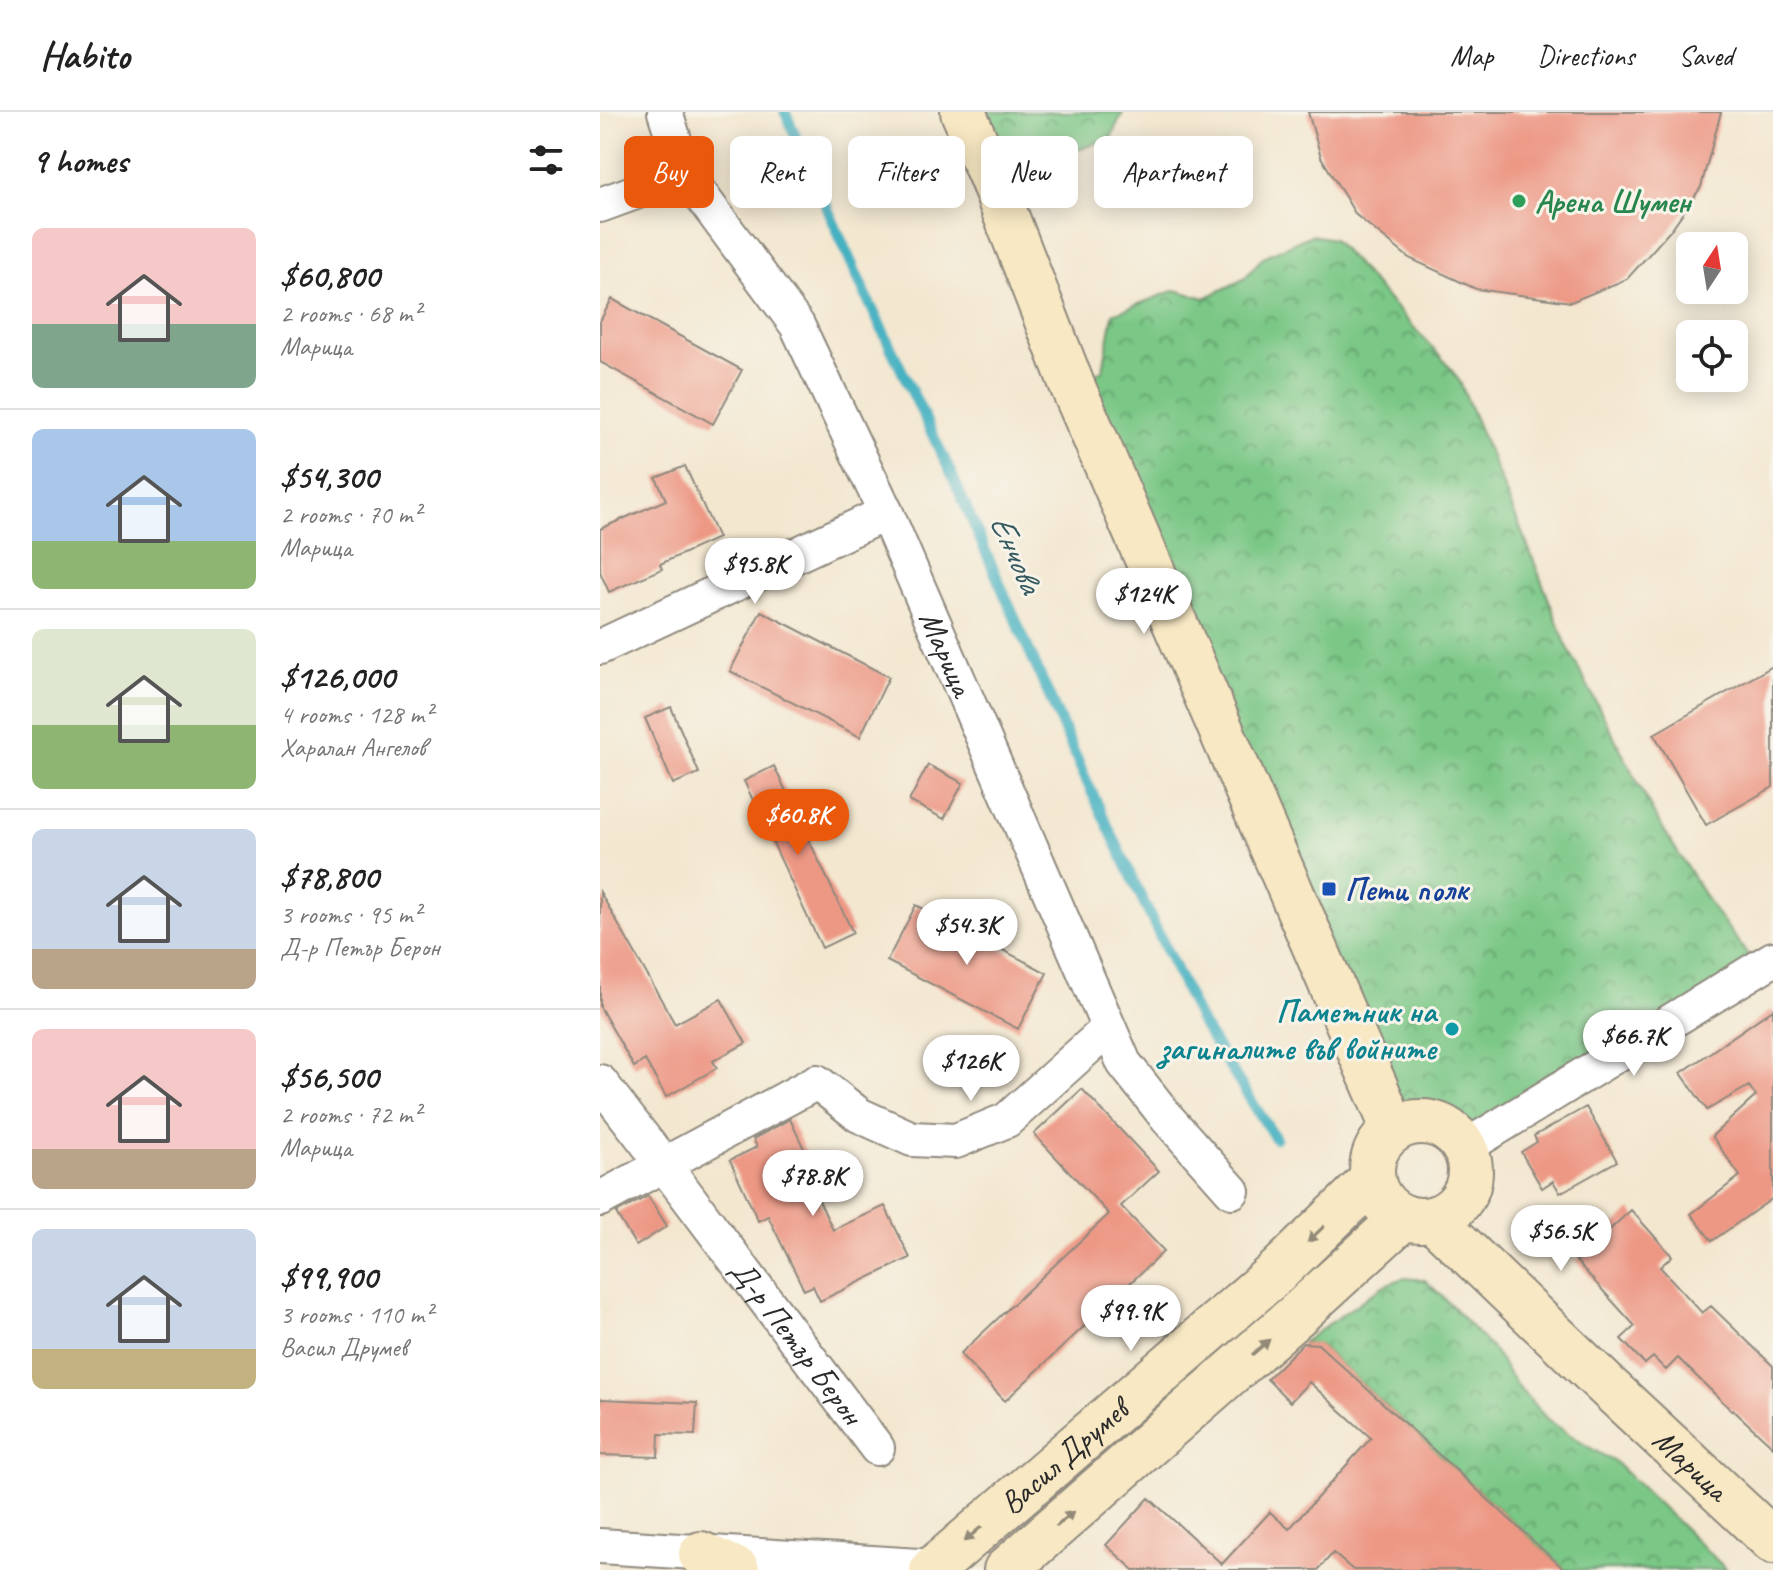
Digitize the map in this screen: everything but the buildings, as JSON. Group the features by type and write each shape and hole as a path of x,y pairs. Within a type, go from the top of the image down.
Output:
{"main road":[{"path":"963,112 1072,385 1394,1130"},
{"path":"1419,1122 1433,1124 1456,1137 1464,1148 1469,1161 1467,1189 1432,1212 1393,1211 1376,1192 1372,1180 1375,1152 1383,1139 1394,1130 1419,1122"},
{"name":"Васил Друмев","path":"935,1569 1278,1271 1372,1180"},
{"name":"Васил Друмев","path":"1006,1570 1300,1312 1432,1212"},
{"name":"Марица","path":"1432,1212 1608,1387 1773,1541"}],"street":[{"name":"Марица","path":"665,112 673,136"},
{"path":"600,205 624,196"},
{"name":"Марица","path":"710,208 797,325 886,513 1124,1063 1168,1119 1232,1191"},
{"path":"600,647 886,513"},
{"path":"1464,1148 1773,959"},
{"path":"600,1199 817,1082 859,1115 912,1139 956,1141 1007,1120 1108,1029"},
{"name":"Д-р Петър Берон","path":"600,1082 877,1448"},
{"path":"600,1546 719,1562 935,1569"}],"green space":[{"path":"963,112 1123,112 1112,136 1094,136 1094,144 1078,150 1078,136 981,136 981,154"},
{"path":"1311,235 1333,239 1460,382 1566,644 1655,816 1712,907 1758,968 1464,1148 1433,1124 1394,1130 1072,385 1103,370 1113,314 1175,290 1205,298 1244,279 1263,257"},
{"path":"1403,1278 1425,1280 1495,1352 1517,1386 1547,1419 1616,1463 1727,1570 1565,1570 1318,1344 1302,1343 1383,1286"}],"waterway":[{"name":"Енчова","path":"785,112 866,296 951,473 1087,782 1199,1019 1275,1138"}],"place":[{"name":"Арена Шумен","path":"1519,201"},
{"name":"Пети полк","path":"1329,889"},
{"name":"Паметник на загиналите във войните","path":"1452,1029"}]}
